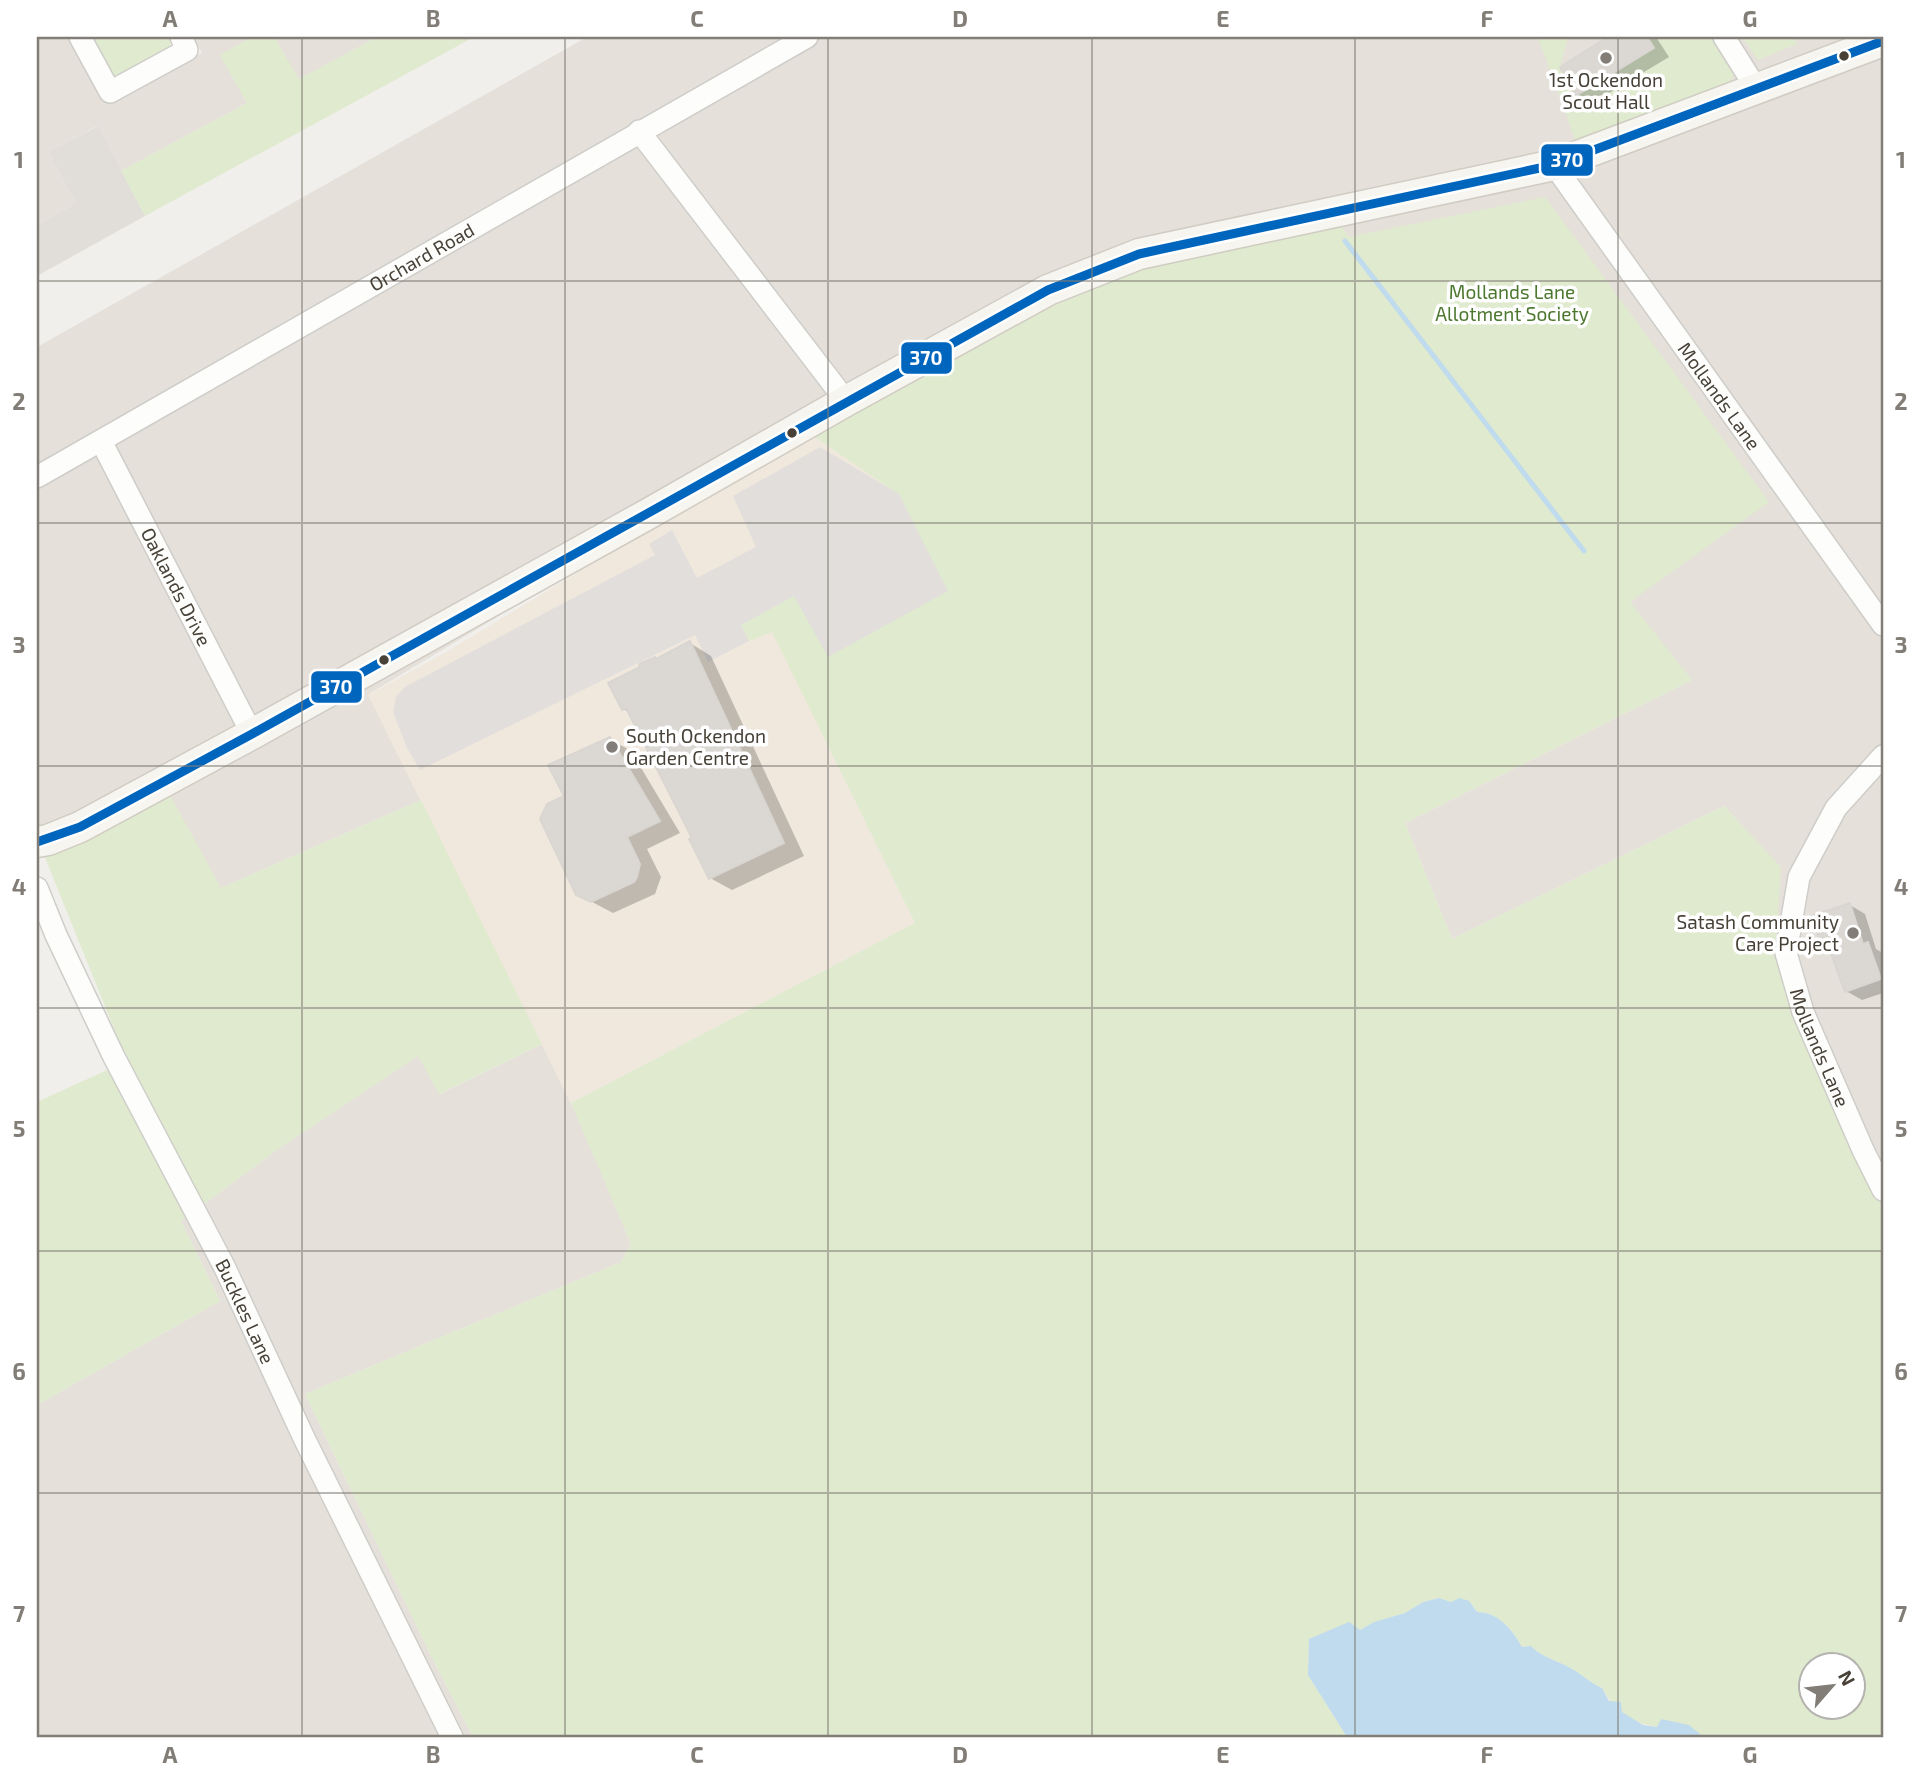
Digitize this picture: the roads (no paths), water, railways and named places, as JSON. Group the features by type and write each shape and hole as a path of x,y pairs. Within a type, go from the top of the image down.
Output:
{"main road":[{"path":"37,842 80,827 252,734 1048,290 1139,254 1554,165 1883,41"}],"street":[{"path":"80,37 110,92 187,50 181,37"},
{"name":"Orchard Road","path":"37,477 807,37"},
{"path":"1724,37 1756,88"},
{"path":"639,131 846,401"},
{"name":"Mollands Lane","path":"1554,165 1883,625"},
{"name":"Oaklands Drive","path":"101,441 252,734"},
{"name":"Mollands Lane","path":"1883,756 1836,808 1799,877 1786,953 1803,1012 1883,1190"},
{"name":"Buckles Lane","path":"37,888 56,935 114,1057 225,1268 304,1438 452,1737"}],"water":[{"path":"1439,1598 1451,1602 1460,1598 1469,1601 1477,1612 1498,1618 1514,1634 1522,1647 1531,1646 1540,1654 1576,1671 1602,1688 1609,1701 1621,1702 1622,1712 1643,1725 1657,1727 1661,1719 1689,1725 1701,1737 1347,1737 1308,1675 1309,1639 1349,1622 1360,1630 1374,1622 1405,1613 1423,1602"}],"waterway":[{"path":"1345,241 1584,551"}],"place":[{"name":"1st Ockendon Scout Hall","path":"1606,58"},
{"name":"South Ockendon Garden Centre","path":"612,747"},
{"name":"Satash Community Care Project","path":"1853,933"}],"park label":[{"name":"Mollands Lane Allotment Society","path":"1512,303"}]}
